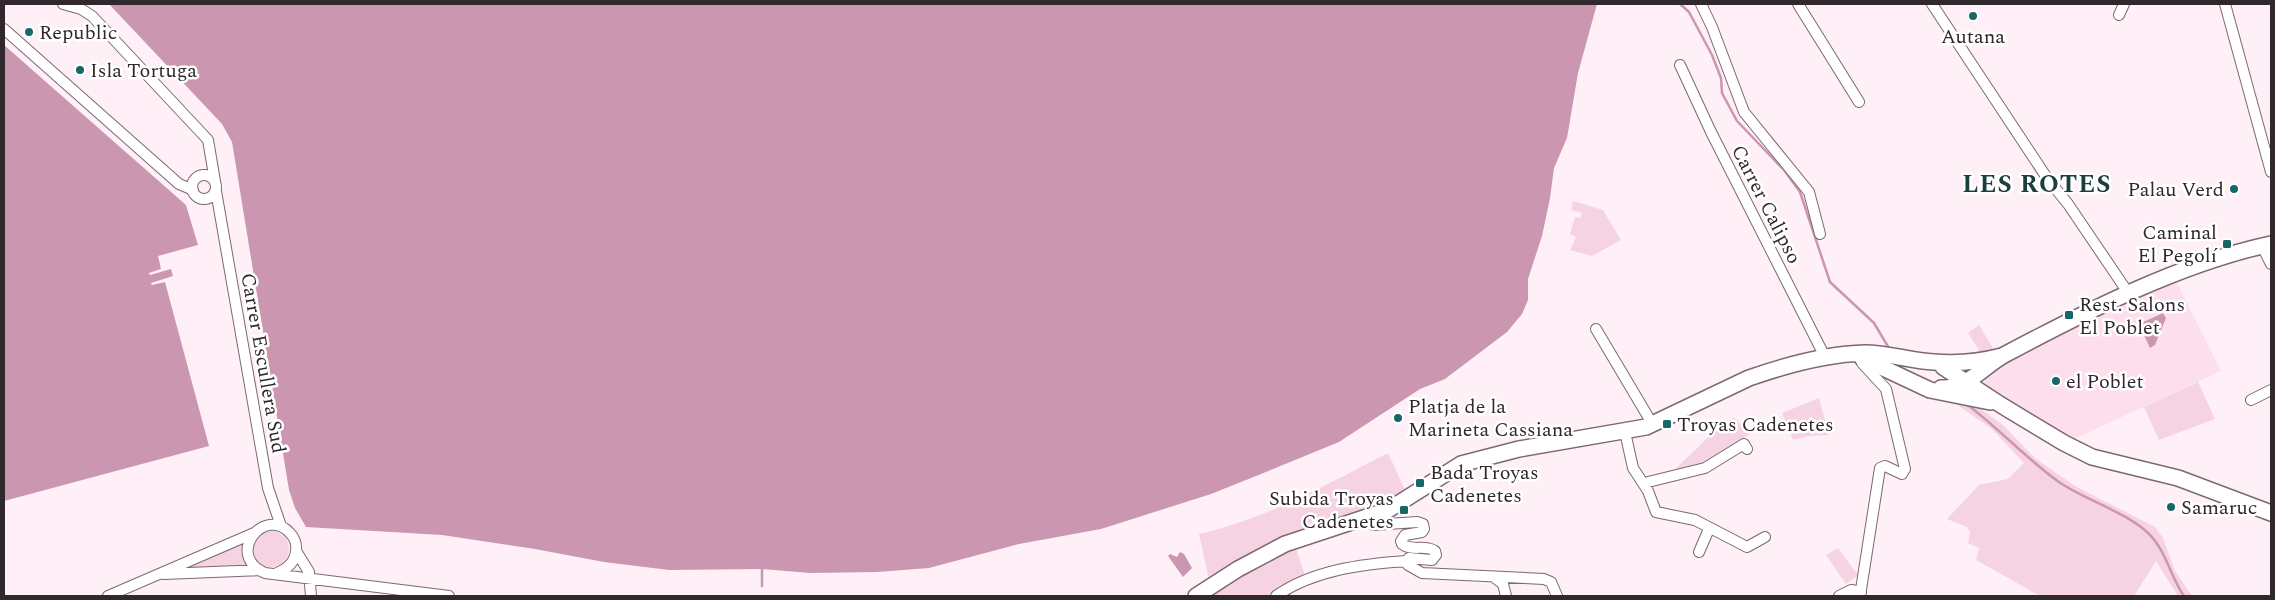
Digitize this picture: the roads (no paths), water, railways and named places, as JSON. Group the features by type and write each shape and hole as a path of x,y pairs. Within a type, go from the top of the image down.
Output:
{"street":[{"path":"63,4 81,9 92,16 208,140 209,158 202,175 196,179 193,190"},
{"path":"1701,4 1712,27 1744,112 1809,192 1820,234"},
{"path":"1798,4 1859,102"},
{"path":"2119,16 2124,4"},
{"path":"2225,4 2271,172"},
{"path":"1935,5 2048,178 2068,204 2129,294"},
{"path":"4,29 180,184 193,190 199,197 206,198 212,196 215,186 209,176 202,175"},
{"name":"Carrer Calipso","path":"1680,65 1711,132 1825,357"},
{"name":"Carrer Escullera Sud","path":"208,140 273,508 281,526"},
{"name":"Carrer Escullera Sud","path":"206,198 214,206 222,224"},
{"path":"2002,356 1973,363 1926,365 1920,373 1920,382 1936,390 1954,388 2002,356 2129,294 2224,256 2267,245 2271,264"},
{"path":"1596,329 1652,424"},
{"path":"1196,596 1278,547 1388,510 1462,464 1519,449 1625,432 1652,424 1749,378 1825,357 1846,355 1877,354 1938,365 1967,381 2001,406 2092,457 2164,473 2271,514"},
{"path":"1846,355 1872,362 1909,382 2001,406"},
{"path":"1839,596 1851,590 1860,594 1880,468 1886,466 1902,474 1905,469 1886,389 1861,362 1846,355"},
{"path":"1936,390 1947,375 1938,365"},
{"path":"2251,400 2271,390"},
{"path":"1625,432 1633,468 1644,483 1656,512 1664,516 1695,520 1747,547 1765,537"},
{"path":"1644,483 1704,468 1744,444 1747,449"},
{"path":"108,596 254,533 266,525 273,508"},
{"path":"1276,596 1298,584 1344,569 1407,562 1413,557 1432,560 1436,556 1433,549 1408,548 1402,544 1402,538 1410,533 1422,532 1424,529 1423,524 1416,522 1373,525 1367,517"},
{"path":"266,525 281,526 290,534 296,551 308,572 311,596"},
{"path":"1700,552 1709,528"},
{"path":"254,533 250,539 248,553 254,566 260,570"},
{"path":"277,573 290,565 296,551"},
{"path":"1407,562 1410,568 1422,573 1548,580 1557,596"},
{"path":"158,574 260,570 310,579 449,596"},
{"path":"1495,578 1503,584 1506,596"}],"waterway":[{"path":"1680,4 1689,12 1712,55 1721,78 1722,93 1737,121 1784,170 1800,192 1830,282 1874,323 1890,350"},
{"path":"1965,403 2059,482 2117,512 2148,533 2164,555 2184,596"},
{"path":"762,569 762,586"}],"place":[{"name":"Autana","path":"1973,16"},
{"name":"Republic","path":"29,32"},
{"name":"Isla Tortuga","path":"80,70"},
{"name":"Palau Verd","path":"2234,189"},
{"name":"Caminal El Pegolí","path":"2227,244"},
{"name":"Rest. Salons El Poblet","path":"2069,315"},
{"name":"el Poblet","path":"2056,381"},
{"name":"Platja de la Marineta Cassiana","path":"1398,418"},
{"name":"Troyas Cadenetes","path":"1667,424"},
{"name":"Bada Troyas Cadenetes","path":"1420,483"},
{"name":"Samaruc","path":"2171,507"},
{"name":"Subida Troyas Cadenetes","path":"1404,510"}],"district":[{"name":"LES ROTES","path":"2037,183"}]}
